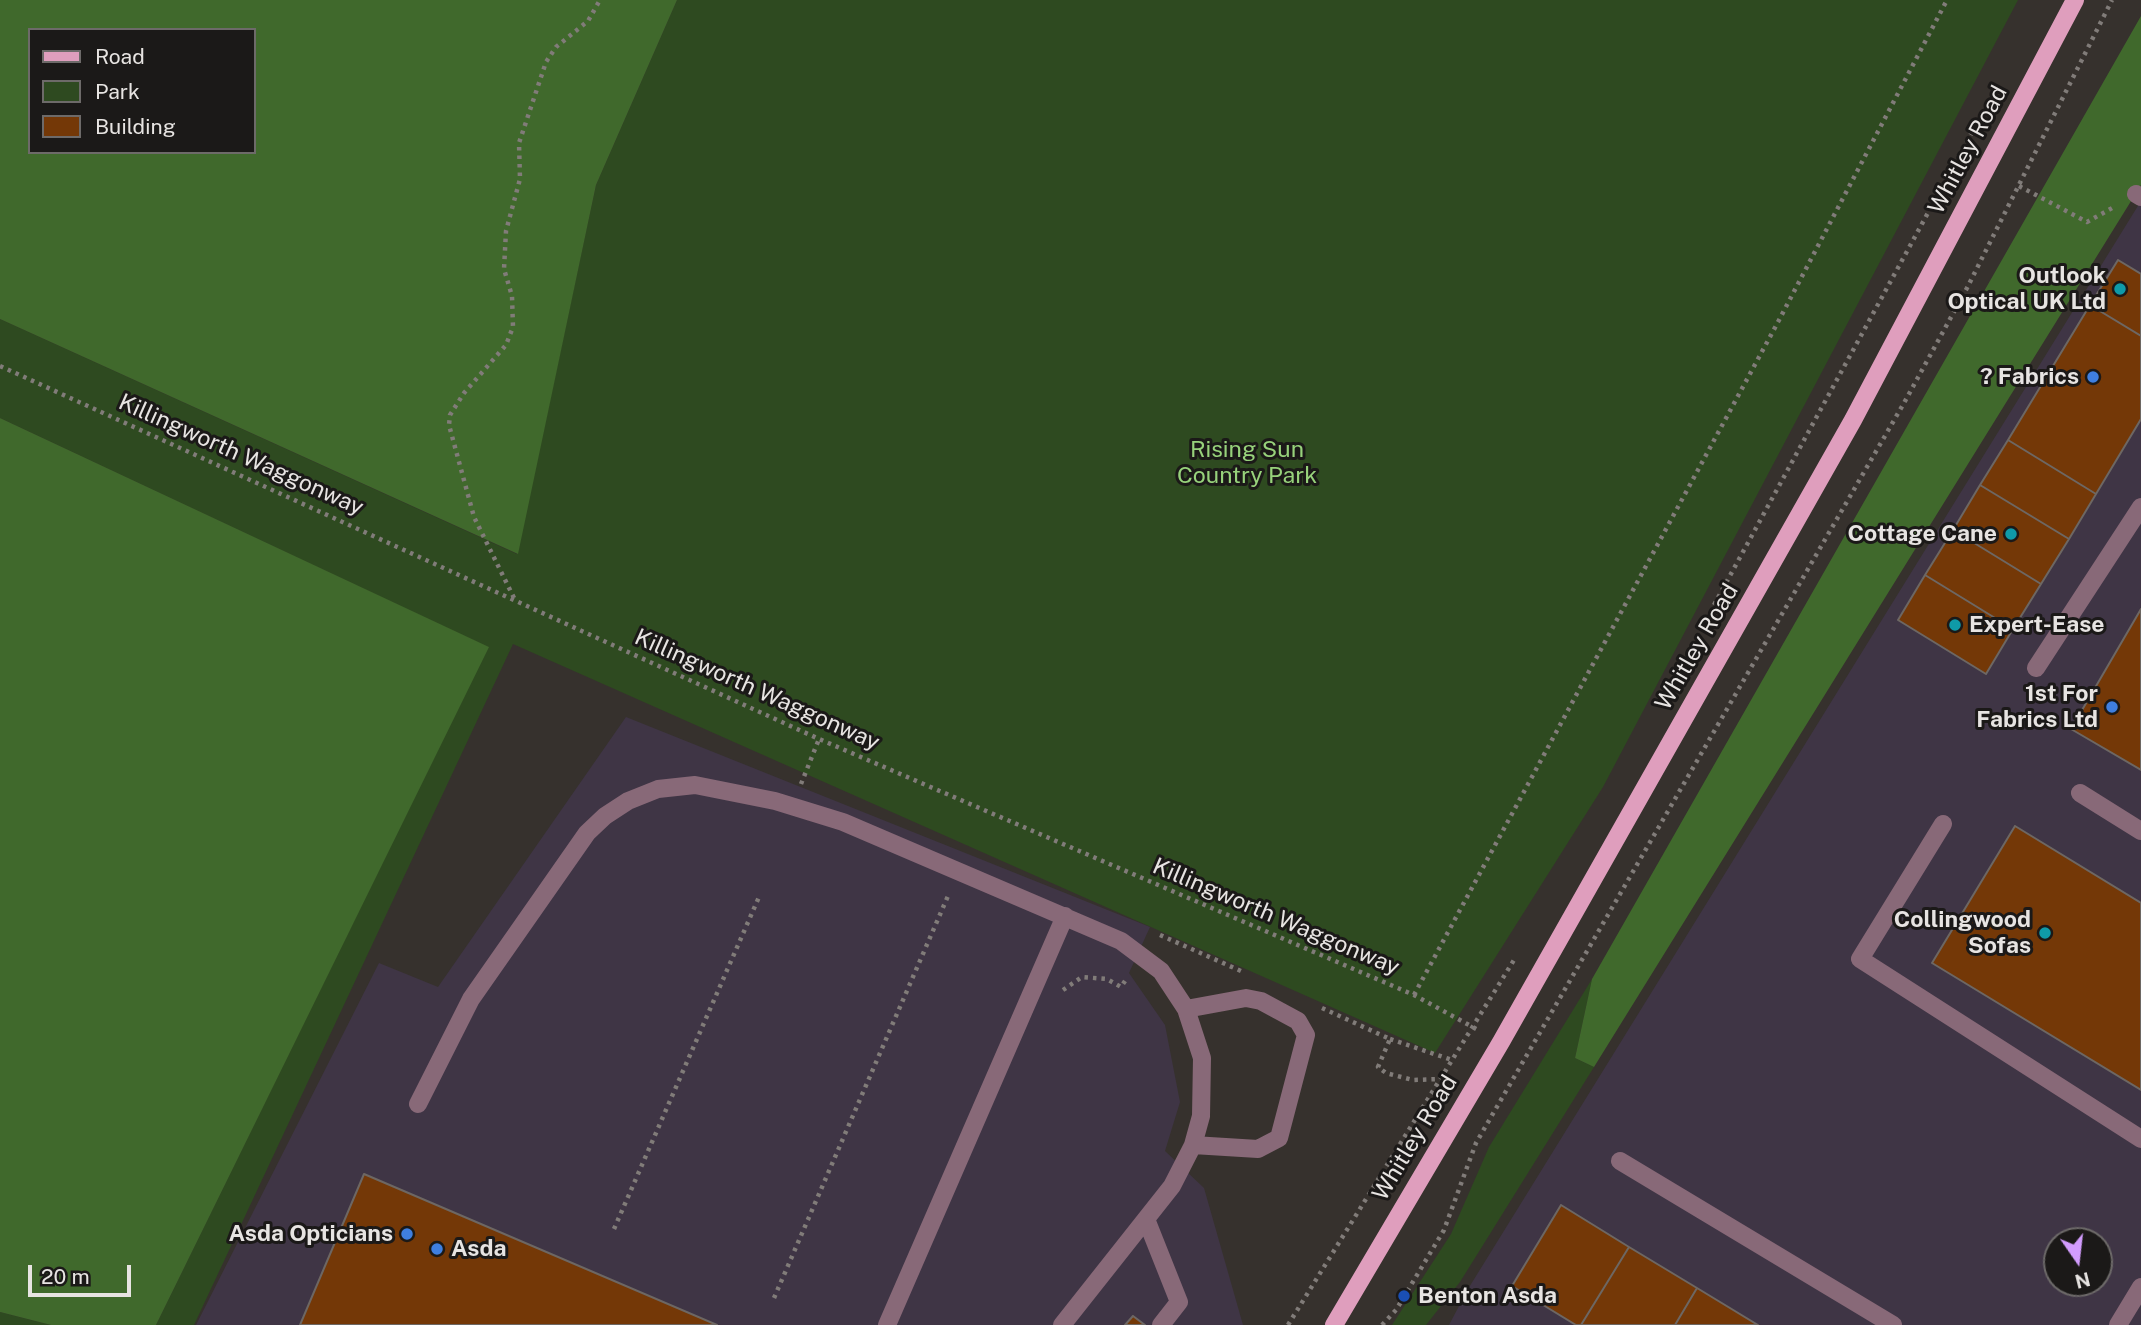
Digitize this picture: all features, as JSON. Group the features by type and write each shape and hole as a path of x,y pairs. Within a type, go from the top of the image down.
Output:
{"main road":[{"name":"Whitley Road","path":"1334,1325 1501,1042 1853,421 2075,0"},
{"name":"Whitley Road","path":"1328,1325 1343,1308"}],"street":[{"path":"2036,668 2141,507"},
{"path":"418,1104 471,999 587,833 605,816 628,801 658,789 695,785 729,790 842,822 1121,941 1161,971 1186,1009 1203,1069 1201,1116 1193,1145 1172,1186 1062,1325"},
{"path":"2080,793 2141,831"},
{"path":"1943,824 1860,959 2141,1139"},
{"path":"887,1325 1065,916"},
{"path":"1186,1009 1246,998 1261,1002 1298,1021 1306,1035 1279,1138 1258,1149 1193,1145"},
{"path":"1620,1161 1893,1325"},
{"path":"1146,1219 1179,1302 1161,1325"},
{"path":"2118,1325 2141,1287"}],"path":[{"path":"514,598 474,517 449,425 450,415 464,393 506,345 513,327 512,296 504,269 506,231 520,179 519,143 546,62 556,47 589,21 600,0"},
{"path":"1414,995 1778,322 1947,0"},
{"path":"1382,1325 1396,1310 1444,1230 1476,1143 1897,415 2019,186 2112,0"},
{"path":"1708,617 1977,124"},
{"path":"2019,186 2087,222 2138,195"},
{"name":"Killingworth Waggonway","path":"0,366 831,744 1414,995 1501,1042"},
{"path":"774,1298 952,888 942,883 950,867"},
{"path":"614,1229 759,897"},
{"path":"1061,992 1082,978 1107,979 1121,987 1160,935 1244,973"},
{"path":"1288,1325 1519,952"},
{"path":"1317,1006 1390,1039 1452,1060"},
{"path":"1390,1039 1378,1067 1397,1078 1440,1079"}],"shaded area":[{"path":"2141,201 2141,1325 1449,1325 1468,1289"},
{"path":"626,717 1150,927 1129,973 1165,1025 1180,1102 1165,1151 1204,1188 1243,1325 196,1325 379,963 438,987"}],"green space":[{"path":"0,0 677,0 596,185 518,554 0,319"},
{"name":"Rising Sun Country Park","path":"677,0 2018,0 1603,787 1435,1053 513,644 194,1325 156,1325 488,647 0,418 0,319 517,554 596,185"},
{"path":"2141,16 2141,185 1594,1067 1575,1058 1592,979"},
{"path":"0,418 489,647 156,1325 51,1325 0,1312"},
{"path":"1592,979 1575,1058 1594,1067 1460,1282 1426,1325 1392,1325 1451,1234 1489,1147"},
{"path":"0,1312 51,1325 0,1325"}],"building":[{"name":"Outlook Optical UK Ltd","path":"2118,260 2141,274 2141,336 2090,305"},
{"name":"? Fabrics","path":"2090,305 2141,336 2141,419 2096,494 2008,440"},
{"path":"2008,440 2096,494 2069,539 1980,485"},
{"name":"Cottage Cane","path":"1980,485 2069,539 2041,584 1953,530"},
{"path":"1953,530 2041,584 2013,629 1925,575"},
{"name":"Expert-Ease","path":"1925,575 2013,629 1986,674 1898,620"},
{"name":"1st For Fabrics Ltd","path":"2141,609 2141,770 2071,729"},
{"name":"Collingwood Sofas","path":"2015,826 2141,903 2141,1090 1932,963"},
{"name":"Asda","path":"364,1174 717,1325 300,1325"},
{"path":"1561,1205 1629,1247 1581,1325 1576,1325 1512,1286"},
{"path":"1629,1247 1697,1288 1675,1325 1581,1325"},
{"path":"1697,1288 1758,1325 1675,1325"},
{"path":"1133,1316 1145,1325 1125,1325"}],"place":[{"name":"Outlook Optical UK Ltd","path":"2120,289"},
{"name":"? Fabrics","path":"2093,377"},
{"name":"Cottage Cane","path":"2011,534"},
{"name":"Expert-Ease","path":"1955,625"},
{"name":"1st For Fabrics Ltd","path":"2112,707"},
{"name":"Collingwood Sofas","path":"2045,933"},
{"name":"Asda Opticians","path":"407,1234"},
{"name":"Asda","path":"437,1249"},
{"name":"Benton Asda","path":"1404,1296"}]}
